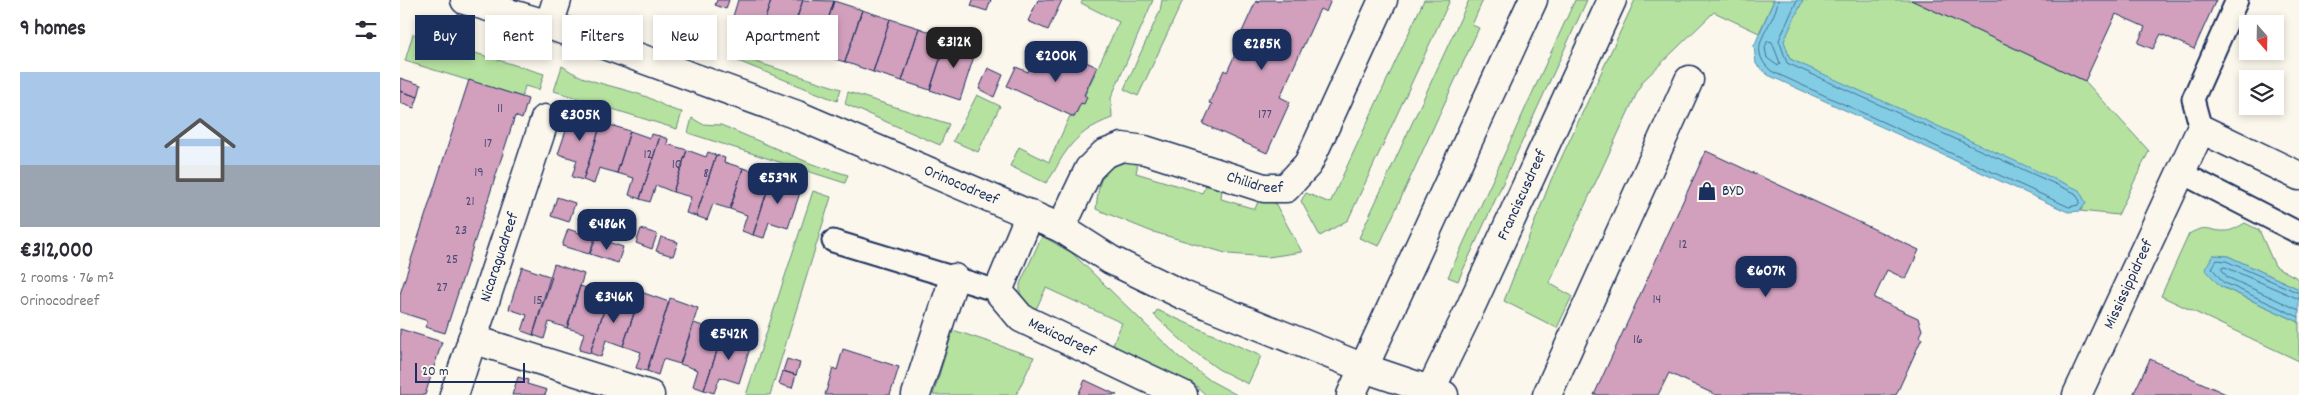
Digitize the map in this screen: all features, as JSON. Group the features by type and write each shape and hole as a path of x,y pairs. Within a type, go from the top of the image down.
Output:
{"street":[{"name":"Orinocodreef","path":"465,0 553,12 1030,214 1061,228 1111,260 1183,295 1364,368"},
{"name":"Chilidreef","path":"1061,228 1089,169 1104,154 1122,147 1145,150 1264,188 1286,188 1308,164 1383,0"},
{"path":"1351,395 1533,0"},
{"name":"Franciscusdreef","path":"1364,368 1434,393 1470,308 1612,0"},
{"path":"1547,395 1689,80"},
{"name":"Nicaraguadreef","path":"454,395 545,118"},
{"path":"2201,129 2299,176"},
{"name":"Mississippidreef","path":"2076,395 2201,129"},
{"path":"998,291 1030,214"},
{"path":"916,395 954,278"},
{"name":"Mexicodreef","path":"998,291 1021,318 1183,395"},
{"path":"472,340 650,395"}],"lane":[{"path":"2201,129 2193,98 2237,0"},
{"path":"2180,172 2299,233"},
{"path":"833,241 998,291"}],"green space":[{"path":"1083,0 1153,0 1111,98 1112,118 1079,136 1069,147 1046,183 1010,166 1019,147 1049,162 1070,116 1074,118 1119,22 1081,3"},
{"path":"1162,0 1183,0 1138,96 1124,89 1160,11"},
{"path":"1424,0 1450,0 1348,220 1320,236 1301,201 1306,193 1330,203"},
{"path":"1469,0 1483,0 1472,25 1479,28 1379,246 1359,238"},
{"path":"1575,0 1587,0 1458,281 1448,277"},
{"path":"1635,0 1774,0 1759,33 1714,12 1642,82 1549,283 1572,296 1557,328 1504,301 1551,180"},
{"path":"1803,0 1911,0 2085,81 2149,151 2118,215 2080,211 2086,203 1790,59 1783,41"},
{"path":"413,34 415,35 415,60 475,60 475,53 485,56 485,60 498,60 544,74 539,90 525,86 522,97 405,61"},
{"path":"735,60 750,60 841,89 837,101"},
{"path":"562,66 582,77 636,93 682,112 677,129 554,91"},
{"path":"848,92 949,124 940,145 845,104"},
{"path":"977,95 1000,106 978,152 953,141"},
{"path":"692,118 702,124 721,125 812,164 848,175 845,183 688,133"},
{"path":"1122,161 1138,163 1136,173 1202,193 1207,184 1222,187 1221,199 1255,209 1259,199 1275,203 1302,252 1268,257 1229,254 1150,231 1096,209 1101,180 1108,170"},
{"path":"813,191 831,197 770,395 746,395"},
{"path":"2245,223 2259,230 2275,266 2299,279 2299,289 2228,256 2213,255 2210,261 2220,286 2299,322 2299,361 2161,296 2189,234 2205,228 2228,231"},
{"path":"1042,236 1072,253 1179,357 1211,381 1237,395 1206,395 1194,384 1115,347 1113,344 1122,323 1046,288 1036,309 1028,307 1020,293 1020,284"},
{"path":"1157,310 1261,356 1248,384 1218,369 1192,350 1154,315"},
{"path":"953,330 1034,357 1016,395 933,395"}],"water":[{"path":"1774,0 1803,0 1784,41 1790,59 2079,190 2086,203 2080,211 2068,212 1768,75 1756,64 1754,46"},
{"path":"2213,255 2228,256 2299,289 2299,322 2220,286 2205,269"}],"building":[{"path":"717,0 729,0 726,9 715,5"},
{"path":"738,0 771,0 766,15 733,15"},
{"path":"771,0 803,0 798,15 766,15"},
{"path":"803,0 834,1 830,15 798,15"},
{"path":"973,0 991,0 987,11 971,6"},
{"path":"1038,0 1062,0 1048,30 1028,21"},
{"path":"1260,0 1331,0 1326,12 1320,9 1280,97 1290,102 1267,153 1203,124 1212,104 1209,103 1224,70 1227,72 1244,35 1241,34 1256,1 1259,3"},
{"path":"1911,0 2216,0 2194,49 2161,34 2153,49 2138,43 2145,27 2116,14 2085,81"},
{"path":"834,1 862,10 845,62 838,60 838,15 830,15"},
{"path":"862,10 890,19 873,72 845,62"},
{"path":"890,19 919,28 902,81 873,72"},
{"path":"919,28 947,38 930,90 902,81"},
{"path":"947,38 977,47 960,100 930,90"},
{"path":"1058,49 1097,67 1084,95 1087,97 1084,104 1081,103 1074,117 1007,86 1016,67 1028,72 1032,64 1048,71"},
{"path":"988,68 1003,75 994,97 979,89"},
{"path":"400,78 421,85 418,97 400,91"},
{"path":"469,80 528,99 522,119 515,116 445,333 425,327 428,321 400,312 400,294"},
{"path":"400,91 418,97 414,108 400,103"},
{"path":"572,113 593,119 594,116 603,118 583,180 572,177 577,160 558,154"},
{"path":"603,118 611,121 610,125 630,131 617,173 599,168 594,184 583,180"},
{"path":"630,131 650,138 651,134 660,136 640,199 629,195 634,178 617,173"},
{"path":"660,136 668,139 667,144 687,150 673,192 656,185 650,202 640,199"},
{"path":"687,150 706,157 708,152 716,155 696,216 686,213 691,197 673,192"},
{"path":"1706,151 1919,250 1906,279 1887,270 1874,298 1918,318 1922,330 1919,336 1922,338 1896,395 1716,395 1669,373 1658,395 1594,395"},
{"path":"716,155 725,158 724,162 743,168 730,209 713,204 707,220 696,216"},
{"path":"743,168 763,174 765,171 773,173 753,235 742,231 747,215 730,209"},
{"path":"773,173 782,176 780,180 802,187 788,228 769,222 764,238 753,235"},
{"path":"557,197 575,203 569,222 551,216"},
{"path":"568,229 595,238 589,254 562,246"},
{"path":"641,229 657,234 652,249 636,243"},
{"path":"661,237 678,242 673,256 656,251"},
{"path":"596,238 623,247 618,263 590,254"},
{"path":"554,264 584,274 567,328 549,322 544,339 533,335"},
{"path":"522,267 552,277 533,335 522,331 527,315 509,309"},
{"path":"580,286 609,295 590,353 579,350 584,333 567,328"},
{"path":"641,292 669,302 647,371 636,368 641,352 623,346"},
{"path":"609,295 637,305 623,346 606,340 601,357 590,353"},
{"path":"670,298 698,308 680,364 663,359 658,375 647,371"},
{"path":"694,323 723,333 704,390 693,386 698,370 680,364"},
{"path":"400,329 442,342 425,395 400,395"},
{"path":"723,333 752,342 739,383 720,377 714,393 704,390"},
{"path":"843,349 899,367 890,395 825,395 833,368 837,370"},
{"path":"787,359 800,363 796,375 783,371"},
{"path":"2150,359 2228,395 2133,395"},
{"path":"783,371 796,375 792,388 779,384"},
{"path":"518,377 528,380 527,384 547,390 545,395 512,395"},
{"path":"1085,380 1117,395 1078,395"}],"place":[{"name":"BYD","path":"1707,191"}]}
